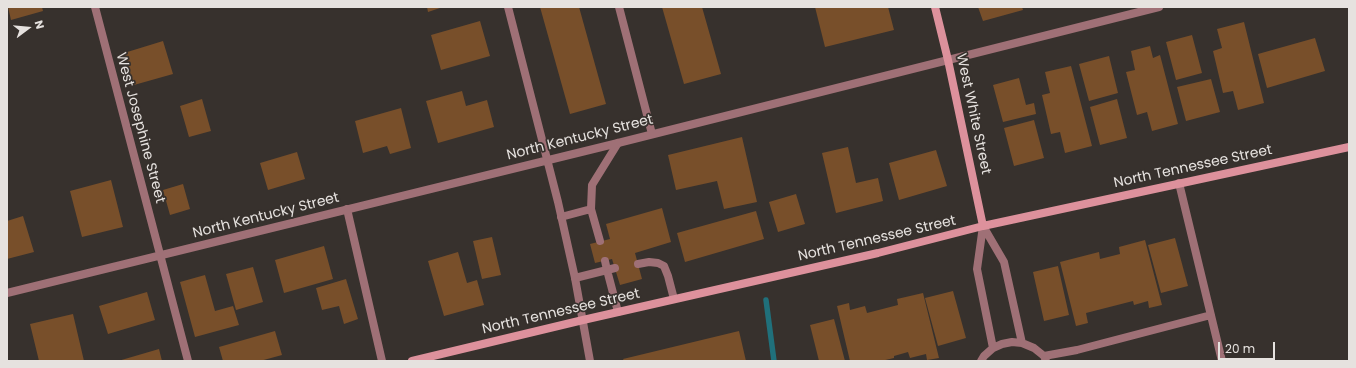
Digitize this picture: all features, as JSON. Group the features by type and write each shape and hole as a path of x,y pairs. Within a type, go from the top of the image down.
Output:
{"street":[{"name":"West Josephine Street","path":"95,7 188,361"},
{"path":"508,7 561,217 575,278 590,361"},
{"path":"619,7 652,134"},
{"name":"West White Street","path":"935,7 948,60 983,226"},
{"name":"North Kentucky Street","path":"7,293 1159,7"},
{"path":"600,241 591,209 592,185 618,142"},
{"name":"North Tennessee Street","path":"412,361 430,359 582,320 878,253 983,226 1349,147"},
{"path":"1180,183 1222,361"},
{"path":"347,209 382,361"},
{"path":"561,217 591,209"},
{"path":"983,226 1004,262 1022,343"},
{"path":"983,226 977,269 993,348"},
{"path":"605,261 611,269 618,312"},
{"path":"638,264 649,262 658,263 664,266 674,299"},
{"path":"575,278 611,269"},
{"path":"981,361 993,348 1012,342 1022,343 1034,348 1045,359 1212,315"}],"building":[{"path":"8,7 42,7 43,11 11,20"},
{"path":"427,7 443,7 428,12"},
{"path":"540,7 579,7 606,104 570,114"},
{"path":"662,7 702,7 721,74 684,84"},
{"path":"815,7 888,7 894,30 825,47"},
{"path":"978,7 1022,7 1023,10 983,21"},
{"path":"480,21 490,56 441,70 431,35"},
{"path":"1244,22 1264,103 1238,110 1233,91 1223,93 1213,51 1222,48 1217,29"},
{"path":"1192,35 1202,73 1176,80 1166,42"},
{"path":"1315,38 1325,71 1267,88 1258,54"},
{"path":"163,41 173,74 134,85 124,53"},
{"path":"1150,46 1153,58 1160,55 1178,124 1152,131 1147,112 1137,115 1126,72 1135,70 1131,51"},
{"path":"1109,56 1118,93 1089,101 1079,64"},
{"path":"1071,66 1092,146 1065,153 1060,132 1051,134 1042,95 1050,93 1045,72"},
{"path":"1019,78 1026,105 1034,103 1036,114 1003,122 993,85"},
{"path":"1211,79 1220,112 1186,121 1177,87"},
{"path":"462,91 466,106 487,100 494,127 438,143 426,101"},
{"path":"202,99 211,131 189,137 180,106"},
{"path":"1117,99 1127,138 1100,145 1090,107"},
{"path":"401,108 411,148 390,154 387,146 363,153 355,121"},
{"path":"1034,120 1044,158 1014,166 1004,128"},
{"path":"742,137 757,202 724,209 717,181 676,190 668,155"},
{"path":"848,147 856,183 878,178 883,201 836,213 822,153"},
{"path":"936,150 947,186 899,200 889,163"},
{"path":"297,152 305,179 268,190 260,163"},
{"path":"111,180 123,227 82,237 70,191"},
{"path":"183,184 190,209 170,215 163,190"},
{"path":"796,194 805,224 778,232 769,202"},
{"path":"662,208 671,242 635,253 642,279 620,285 612,259 595,263 590,244 610,239 606,224"},
{"path":"756,211 764,239 685,262 677,233"},
{"path":"23,216 34,252 7,259 7,221"},
{"path":"492,237 501,275 482,279 473,241"},
{"path":"1175,238 1188,286 1161,293 1148,245"},
{"path":"1145,240 1162,305 1149,308 1148,301 1134,305 1133,301 1086,313 1088,323 1076,326 1060,262 1099,252 1100,259 1120,254 1119,247"},
{"path":"324,246 333,279 284,293 275,260"},
{"path":"458,252 467,283 477,280 484,305 444,316 428,261"},
{"path":"1058,266 1069,315 1044,321 1033,272"},
{"path":"253,267 263,302 236,310 226,274"},
{"path":"205,275 215,311 233,306 239,325 195,337 180,282"},
{"path":"346,279 358,319 344,324 339,306 322,310 316,288"},
{"path":"953,291 966,338 938,346 925,298"},
{"path":"147,292 155,320 108,334 99,306"},
{"path":"923,293 939,358 927,360 926,354 910,358 908,352 894,356 894,358 881,361 850,361 837,306 849,303 850,310 865,306 867,313 898,305 897,299"},
{"path":"73,314 84,361 39,361 30,324"},
{"path":"834,319 845,361 819,361 810,325"},
{"path":"275,331 282,355 260,361 223,361 219,347"},
{"path":"739,331 746,361 624,361 623,359"},
{"path":"159,349 162,361 118,361"}],"waterway":[{"path":"766,300 774,361"}]}
